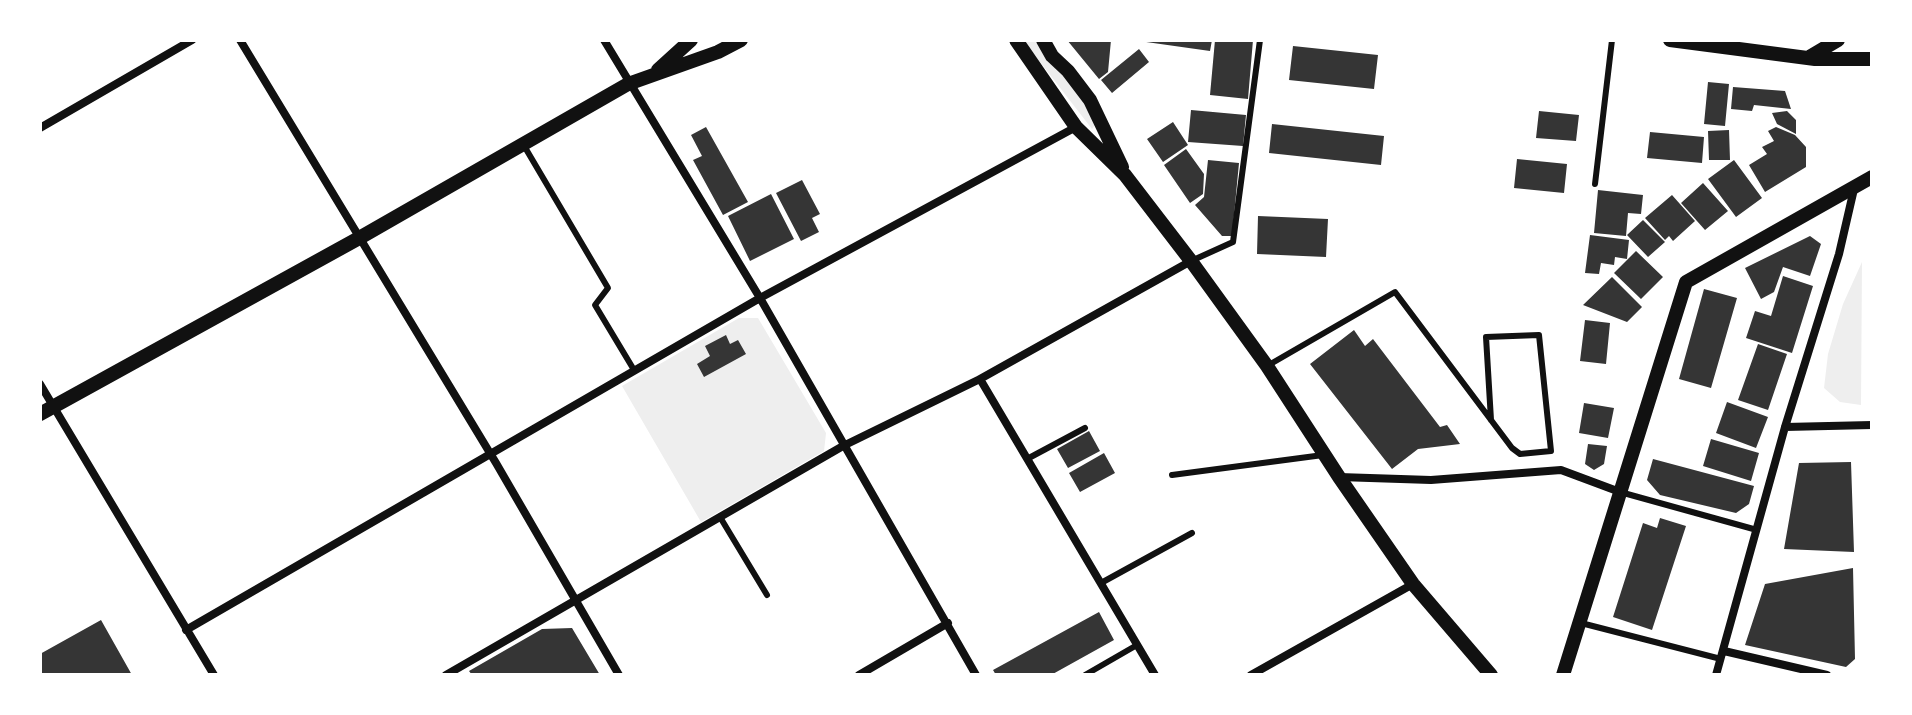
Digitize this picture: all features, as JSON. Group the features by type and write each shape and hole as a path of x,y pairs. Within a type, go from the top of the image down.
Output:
{"street":[{"path":"40,128 192,40"},
{"path":"240,40 490,452 619,675"},
{"path":"604,40 760,298 976,675"},
{"path":"654,73 691,40"},
{"path":"47,410 361,237 628,84 718,52 741,40"},
{"path":"1016,40 1076,127 1125,175 1191,261 1267,366 1413,584 1491,675"},
{"path":"1043,40 1052,56 1090,100 1125,175"},
{"path":"1670,40 1808,58 1872,59"},
{"path":"1808,58 1838,40"},
{"path":"186,630 760,298 1076,127"},
{"path":"1563,675 1686,282 1872,177"},
{"path":"1716,675 1785,427 1839,254 1854,189"},
{"path":"446,675 843,446 980,379 1191,261"},
{"path":"980,379 1155,675"},
{"path":"40,384 47,410 214,675"},
{"path":"1785,427 1872,425"},
{"path":"1339,477 1431,480 1561,470 1620,492"},
{"path":"1251,675 1413,584"},
{"path":"859,675 948,623"},
{"path":"1723,655 1827,675"}],"lane":[{"path":"1191,261 1233,242 1260,40"},
{"path":"1595,184 1612,40"},
{"path":"523,144 608,288 595,305 634,370"},
{"path":"1267,366 1395,292 1491,420 1512,448 1520,454 1551,451 1539,335 1486,337 1491,420"},
{"path":"1027,459 1085,428"},
{"path":"1172,475 1324,455"},
{"path":"1620,492 1757,530"},
{"path":"720,517 767,595"},
{"path":"1101,583 1192,533"},
{"path":"1579,622 1723,655"},
{"path":"1085,675 1137,645"}],"shaded area":[{"path":"1023,40 1037,40 1073,83 1096,124 1092,129"},
{"path":"1862,262 1861,405 1840,402 1824,388 1828,354 1843,304"},
{"path":"739,318 758,318 826,433 824,451 701,522 622,386"}],"building":[{"path":"1067,40 1111,40 1108,72 1099,79"},
{"path":"1132,40 1212,40 1210,51"},
{"path":"1215,40 1253,40 1248,99 1210,95"},
{"path":"1293,46 1378,55 1374,89 1289,80"},
{"path":"1139,49 1149,62 1112,93 1101,80"},
{"path":"1708,82 1729,84 1725,126 1704,124"},
{"path":"1733,87 1785,91 1791,109 1754,105 1752,111 1731,109"},
{"path":"1191,110 1246,115 1243,146 1188,142"},
{"path":"1539,111 1579,115 1576,141 1536,138"},
{"path":"1787,111 1796,120 1796,134 1777,124 1772,113"},
{"path":"1173,122 1188,145 1163,162 1147,139"},
{"path":"1272,124 1384,136 1381,165 1269,153"},
{"path":"706,127 748,202 723,215 693,160 702,156 691,135"},
{"path":"1776,127 1795,135 1806,147 1806,167 1765,192 1749,165 1767,154 1762,147 1774,141 1768,131"},
{"path":"1729,130 1730,160 1709,160 1708,131"},
{"path":"1650,132 1704,137 1702,163 1647,158"},
{"path":"1186,149 1204,174 1203,194 1190,203 1164,165"},
{"path":"1517,159 1567,164 1564,193 1514,188"},
{"path":"1208,160 1239,163 1232,236 1222,236 1195,205 1204,197"},
{"path":"1734,160 1762,198 1736,217 1708,179"},
{"path":"802,180 820,214 812,218 819,232 801,241 776,193"},
{"path":"1703,183 1728,211 1705,230 1681,203"},
{"path":"1598,190 1643,195 1641,214 1628,213 1626,236 1594,233"},
{"path":"771,194 794,239 750,261 728,216"},
{"path":"1672,195 1695,221 1673,241 1669,236 1665,240 1645,218"},
{"path":"1258,216 1328,219 1326,257 1257,254"},
{"path":"1643,220 1665,242 1648,257 1627,235"},
{"path":"1590,235 1629,240 1627,259 1615,257 1614,265 1601,263 1599,274 1585,273"},
{"path":"1810,236 1821,244 1810,276 1783,267 1774,292 1761,299 1745,268"},
{"path":"1636,251 1663,277 1641,299 1614,273"},
{"path":"1783,276 1813,286 1792,353 1746,338 1755,311 1771,316"},
{"path":"1612,277 1642,307 1627,322 1583,305"},
{"path":"1704,289 1737,298 1711,388 1679,379"},
{"path":"1585,320 1610,323 1606,364 1580,361"},
{"path":"1354,330 1365,346 1373,339 1440,427 1447,425 1460,444 1418,449 1392,469 1310,364"},
{"path":"726,335 730,344 738,340 746,354 704,377 697,364 710,356 705,346"},
{"path":"1758,344 1787,354 1768,410 1738,400"},
{"path":"1727,402 1768,417 1756,448 1716,433"},
{"path":"1584,403 1614,408 1608,438 1579,433"},
{"path":"1089,431 1100,451 1068,468 1057,449"},
{"path":"1711,439 1759,453 1751,481 1703,466"},
{"path":"1588,444 1607,446 1604,464 1594,470 1585,464"},
{"path":"1104,453 1115,473 1080,492 1069,473"},
{"path":"1653,459 1754,486 1749,504 1736,513 1660,495 1647,480"},
{"path":"1851,462 1854,552 1784,549 1799,463"},
{"path":"1660,518 1686,526 1652,630 1613,617 1643,523 1657,528"},
{"path":"1853,568 1855,659 1846,667 1745,645 1765,584"},
{"path":"1099,612 1114,640 1051,675 996,675 993,670"},
{"path":"101,620 132,675 40,675 40,654"},
{"path":"572,628 600,675 472,675 469,671 542,629"}]}
